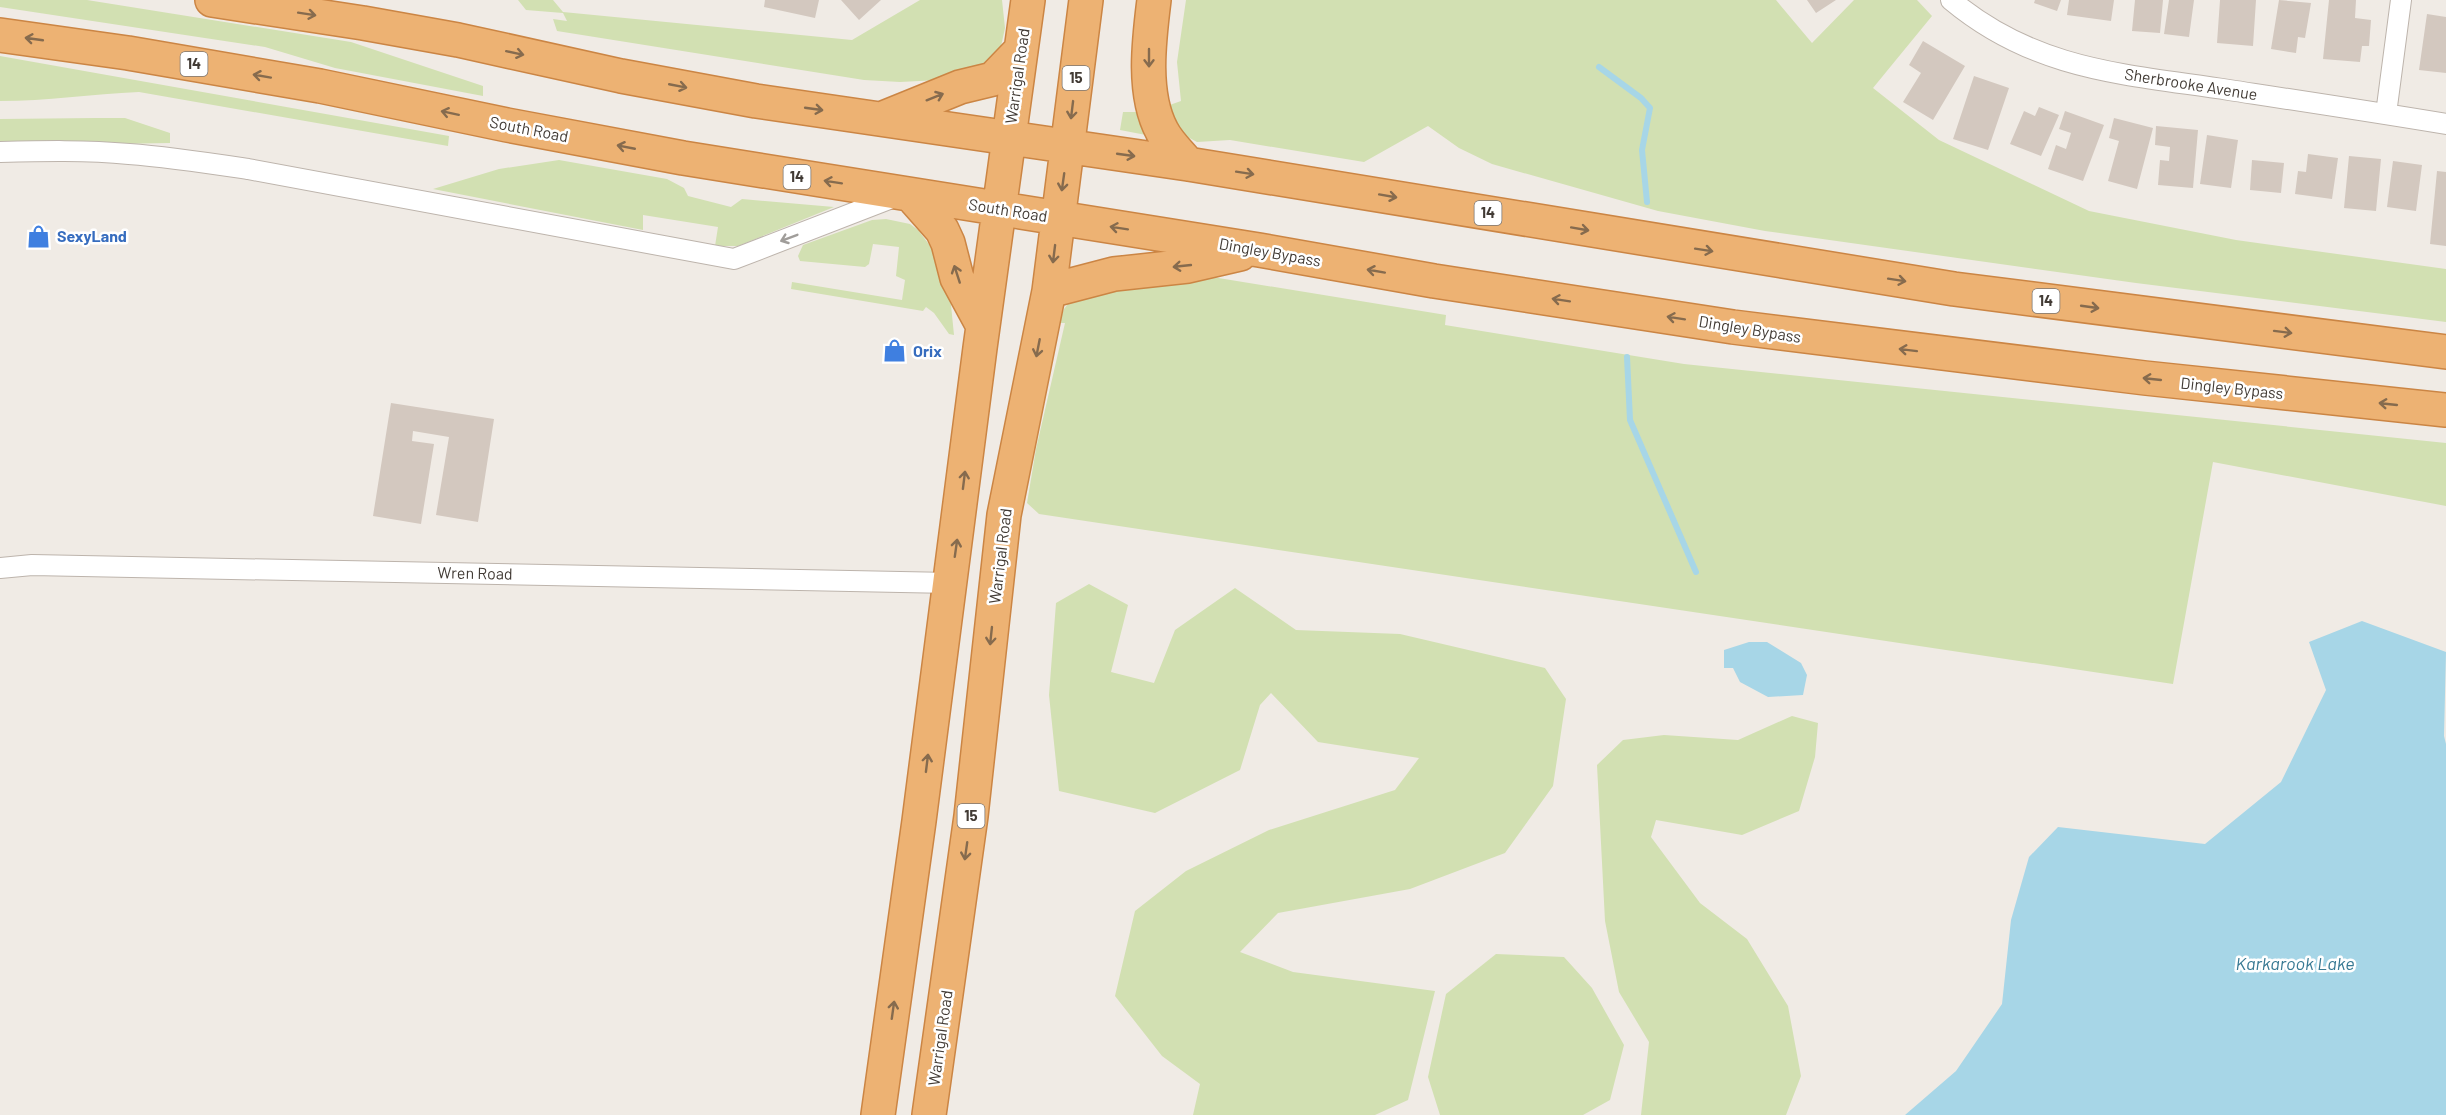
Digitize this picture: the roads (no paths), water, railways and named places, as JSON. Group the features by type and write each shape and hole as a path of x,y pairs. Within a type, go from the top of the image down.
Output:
{"highway":[{"name":"14","path":"212,0 253,3 446,38 621,76 756,101 1188,164 1954,289 2446,352"},
{"name":"Warrigal Road","path":"878,1115 1028,0"},
{"name":"Warrigal Road","path":"929,1115 971,816 1004,515 1049,291 1086,0"},
{"path":"1154,0 1149,52 1154,105 1161,130 1188,164"},
{"name":"South Road","path":"0,35 128,53 320,86 660,154 1058,218"},
{"path":"881,120 960,87 993,79 1002,73 1021,50"},
{"path":"907,194 942,230 948,243 957,278 983,326"},
{"name":"Dingley Bypass","path":"1058,218 1434,281 1808,338 2211,386 2446,410"},
{"path":"1049,291 1114,274 1188,266 1259,250"}],"street":[{"name":"Sherbrooke Avenue","path":"1951,0 1993,31 2019,45 2064,62 2446,124"},
{"path":"2386,114 2401,0"},
{"path":"0,152 127,153 197,161 734,260 907,194"},
{"name":"Wren Road","path":"0,568 44,565 951,583"}],"water":[{"name":"Karkarook Lake","path":"2362,621 2446,652 2444,736 2446,744 2446,1115 1905,1115 1956,1071 2002,1004 2011,920 2029,857 2058,827 2205,844 2281,782 2326,690 2309,642"},
{"path":"1749,642 1767,642 1801,663 1807,675 1803,695 1768,697 1740,682 1733,668 1724,668 1724,650"}],"waterway":[{"path":"1599,67 1641,98 1650,108 1642,150 1647,202"},
{"path":"1627,357 1630,420 1696,572"}],"place":[{"name":"SexyLand","path":"39,236"},
{"name":"Orix","path":"895,351"}]}
